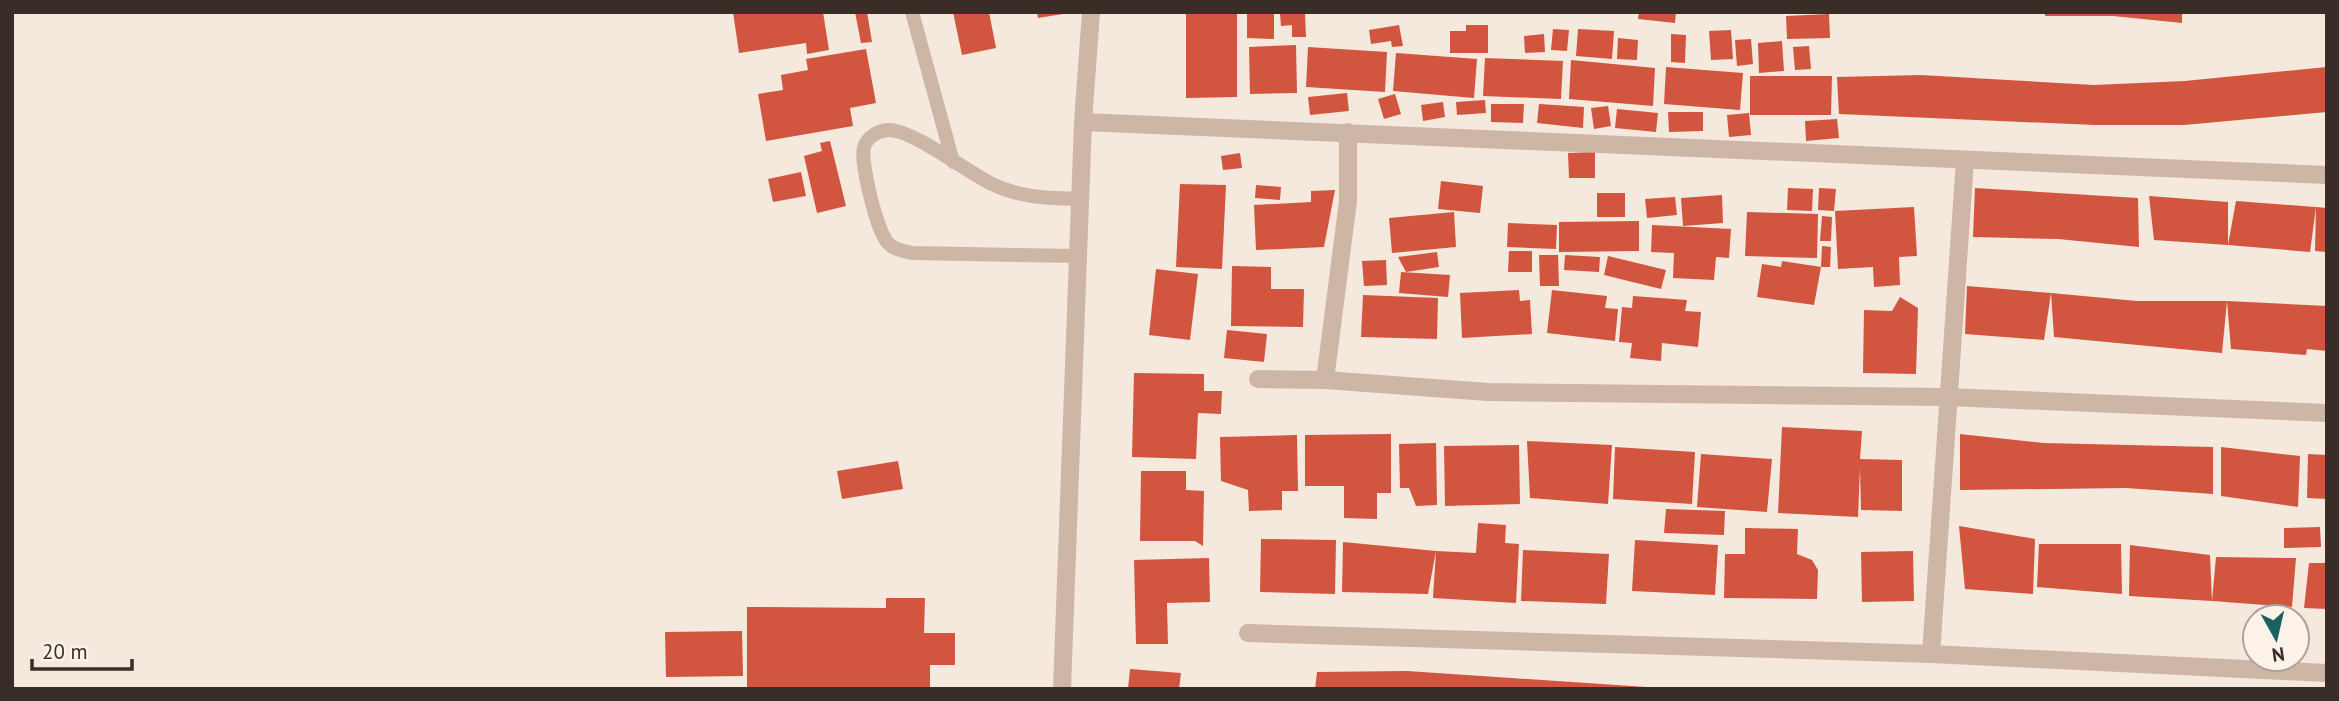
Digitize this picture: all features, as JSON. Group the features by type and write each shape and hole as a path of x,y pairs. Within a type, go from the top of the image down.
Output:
{"street":[{"path":"1062,689 1083,122 1091,12"},
{"path":"1083,122 2327,175"},
{"path":"1325,380 1348,201 1348,132"},
{"path":"1931,654 1965,160"},
{"path":"1258,379 1325,380 1488,392 1948,397 2327,413"},
{"path":"1248,633 1931,654 2327,673"}],"lane":[{"path":"912,12 953,162"},
{"path":"1078,256 912,253 888,244 881,233 863,156 865,143 873,135 888,130 906,134 1015,194 1080,199"}],"building":[{"path":"733,12 823,12 829,50 807,54 806,43 739,53"},
{"path":"855,12 867,12 872,42 861,43"},
{"path":"953,12 989,12 996,48 962,55"},
{"path":"1037,12 1063,12 1063,14 1038,18"},
{"path":"1186,12 1237,12 1237,97 1186,98"},
{"path":"1639,12 1676,12 1675,23 1638,19"},
{"path":"2045,12 2182,12 2182,23 2113,16 2045,16"},
{"path":"1247,13 1274,13 1274,39 1247,38"},
{"path":"1305,13 1306,37 1292,37 1292,25 1281,26 1280,14"},
{"path":"1829,14 1830,38 1787,39 1786,16"},
{"path":"1399,25 1403,46 1392,47 1391,41 1371,44 1369,30"},
{"path":"1466,25 1488,25 1488,53 1450,53 1450,31 1466,31"},
{"path":"1553,29 1569,30 1567,51 1551,50"},
{"path":"1578,29 1614,31 1612,59 1576,56"},
{"path":"1731,30 1733,59 1711,60 1709,31"},
{"path":"1544,34 1545,52 1525,53 1524,36"},
{"path":"1671,34 1686,35 1685,63 1671,62"},
{"path":"1618,38 1638,40 1637,60 1617,59"},
{"path":"1751,39 1753,64 1737,66 1735,40"},
{"path":"1782,41 1784,71 1759,73 1758,43"},
{"path":"1296,45 1297,93 1250,94 1249,47"},
{"path":"1809,46 1811,69 1795,70 1793,47"},
{"path":"1308,47 1387,52 1385,92 1306,87"},
{"path":"866,49 876,103 850,108 853,126 766,141 758,94 783,90 781,75 808,70 806,59"},
{"path":"1396,53 1477,59 1474,98 1393,91"},
{"path":"1485,58 1563,61 1561,99 1483,96"},
{"path":"1571,60 1655,68 1653,106 1569,99"},
{"path":"1666,67 1743,73 1740,110 1664,104"},
{"path":"2327,67 2327,112 2184,125 2095,125 1839,114 1837,77 1921,75 2094,85 2185,81"},
{"path":"1750,76 1832,76 1831,115 1750,115"},
{"path":"1347,93 1349,111 1310,115 1308,97"},
{"path":"1395,94 1401,114 1384,119 1378,99"},
{"path":"1485,100 1486,113 1457,115 1456,102"},
{"path":"1443,102 1445,117 1423,121 1421,105"},
{"path":"1491,104 1524,104 1523,123 1491,122"},
{"path":"1539,104 1584,107 1583,128 1537,123"},
{"path":"1608,106 1611,126 1594,129 1591,108"},
{"path":"1617,109 1658,113 1656,132 1615,128"},
{"path":"1668,112 1703,112 1703,131 1669,132"},
{"path":"1749,113 1751,135 1729,137 1727,115"},
{"path":"1837,119 1839,138 1806,141 1805,121"},
{"path":"830,141 846,206 817,213 804,156 822,151 820,143"},
{"path":"1595,152 1595,178 1569,178 1568,153"},
{"path":"1240,153 1242,168 1223,170 1221,156"},
{"path":"801,172 806,196 773,202 768,179"},
{"path":"1441,181 1483,186 1480,213 1438,209"},
{"path":"1180,184 1226,185 1222,269 1176,267"},
{"path":"1256,185 1281,187 1280,200 1255,198"},
{"path":"1788,188 1813,189 1812,211 1787,210"},
{"path":"1819,188 1836,189 1834,211 1818,210"},
{"path":"1975,188 2138,198 2139,247 2058,239 1973,237"},
{"path":"1335,190 1324,247 1256,250 1254,205 1311,202 1311,191"},
{"path":"1597,193 1625,193 1625,217 1597,217"},
{"path":"1722,195 1723,223 1683,226 1681,198"},
{"path":"2149,196 2228,202 2228,245 2154,240"},
{"path":"1675,197 1677,215 1647,218 1645,199"},
{"path":"2236,201 2316,207 2310,252 2228,245"},
{"path":"1914,207 1917,256 1899,257 1900,285 1874,287 1873,267 1838,269 1835,211"},
{"path":"2316,207 2327,208 2327,252 2315,251"},
{"path":"1454,212 1456,247 1392,253 1389,218"},
{"path":"1747,212 1818,214 1817,258 1745,256"},
{"path":"1822,216 1832,217 1831,241 1820,241"},
{"path":"1639,221 1639,251 1559,252 1559,222"},
{"path":"1508,223 1557,225 1556,249 1507,247"},
{"path":"1652,225 1731,229 1729,258 1716,257 1714,280 1673,278 1674,253 1651,252"},
{"path":"1822,246 1831,247 1830,267 1821,267"},
{"path":"1509,251 1532,251 1532,272 1508,272"},
{"path":"1437,252 1439,267 1406,272 1398,257"},
{"path":"1539,255 1558,255 1559,286 1540,286"},
{"path":"1565,255 1600,257 1599,272 1564,270"},
{"path":"1608,256 1666,270 1661,289 1604,275"},
{"path":"1386,260 1387,285 1364,286 1362,261"},
{"path":"1782,261 1821,267 1814,305 1757,297 1762,264 1781,267"},
{"path":"1232,266 1271,267 1271,289 1304,289 1303,327 1231,326"},
{"path":"1156,269 1198,274 1190,340 1149,335"},
{"path":"1401,272 1450,275 1448,297 1399,293"},
{"path":"1967,286 2051,293 2044,340 1965,334"},
{"path":"1519,290 1520,301 1530,300 1532,334 1462,338 1460,293"},
{"path":"1552,290 1607,296 1605,308 1618,309 1615,341 1547,333"},
{"path":"2051,293 2137,301 2227,301 2222,353 2054,337"},
{"path":"1363,295 1438,298 1437,339 1361,337"},
{"path":"1633,296 1687,300 1685,311 1701,312 1698,347 1662,343 1661,361 1630,358 1632,343 1619,342 1622,307 1632,308"},
{"path":"1900,297 1918,308 1916,374 1863,373 1864,310 1892,311"},
{"path":"2227,301 2327,306 2327,351 2307,349 2306,355 2231,349"},
{"path":"1227,330 1267,334 1264,362 1224,358"},
{"path":"1134,373 1204,374 1204,391 1222,391 1221,414 1198,413 1196,459 1132,457"},
{"path":"1782,427 1862,431 1860,459 1902,460 1902,511 1861,510 1860,468 1858,517 1778,513"},
{"path":"1391,434 1391,493 1377,493 1377,519 1344,518 1344,486 1305,486 1305,435"},
{"path":"1960,434 2044,443 2213,447 2213,494 2126,488 1960,490"},
{"path":"1297,435 1298,491 1282,491 1282,510 1249,511 1248,490 1221,481 1220,437"},
{"path":"1527,441 1612,445 1608,504 1530,498"},
{"path":"1436,443 1437,505 1416,506 1409,488 1400,488 1399,444"},
{"path":"1519,445 1520,504 1445,506 1444,446"},
{"path":"1615,447 1695,452 1692,504 1613,499"},
{"path":"2221,447 2300,456 2298,507 2221,496"},
{"path":"1701,454 1772,459 1767,512 1697,507"},
{"path":"2308,454 2327,455 2327,499 2307,498"},
{"path":"898,461 903,489 842,499 837,471"},
{"path":"1141,471 1186,471 1186,490 1204,491 1203,546 1195,541 1140,541"},
{"path":"1666,509 1725,511 1724,535 1664,533"},
{"path":"1478,523 1506,525 1505,543 1519,544 1516,603 1433,598 1436,551 1476,553"},
{"path":"1959,526 2035,539 2033,594 1965,589"},
{"path":"2320,527 2321,547 2284,548 2284,528"},
{"path":"1745,528 1798,529 1797,554 1812,560 1818,570 1817,599 1724,598 1725,554 1745,554"},
{"path":"1261,539 1336,540 1335,594 1260,592"},
{"path":"1635,540 1718,545 1715,595 1632,591"},
{"path":"1343,542 1436,551 1428,594 1342,592"},
{"path":"2039,544 2121,544 2122,594 2037,587"},
{"path":"2130,545 2210,555 2212,601 2129,596"},
{"path":"1523,550 1609,554 1606,604 1521,601"},
{"path":"1913,551 1914,601 1862,602 1861,552"},
{"path":"2216,557 2296,558 2292,603 2212,601"},
{"path":"1209,558 1210,602 1167,603 1168,644 1136,644 1134,560"},
{"path":"2309,563 2327,563 2327,609 2311,608 2311,603 2305,603"},
{"path":"886,598 925,598 924,633 955,633 955,665 930,665 930,689 747,689 747,607 886,608"},
{"path":"742,631 743,676 666,677 665,632"},
{"path":"1130,669 1181,673 1179,689 1128,689"},
{"path":"1407,671 1646,689 1315,689 1317,672"}]}
